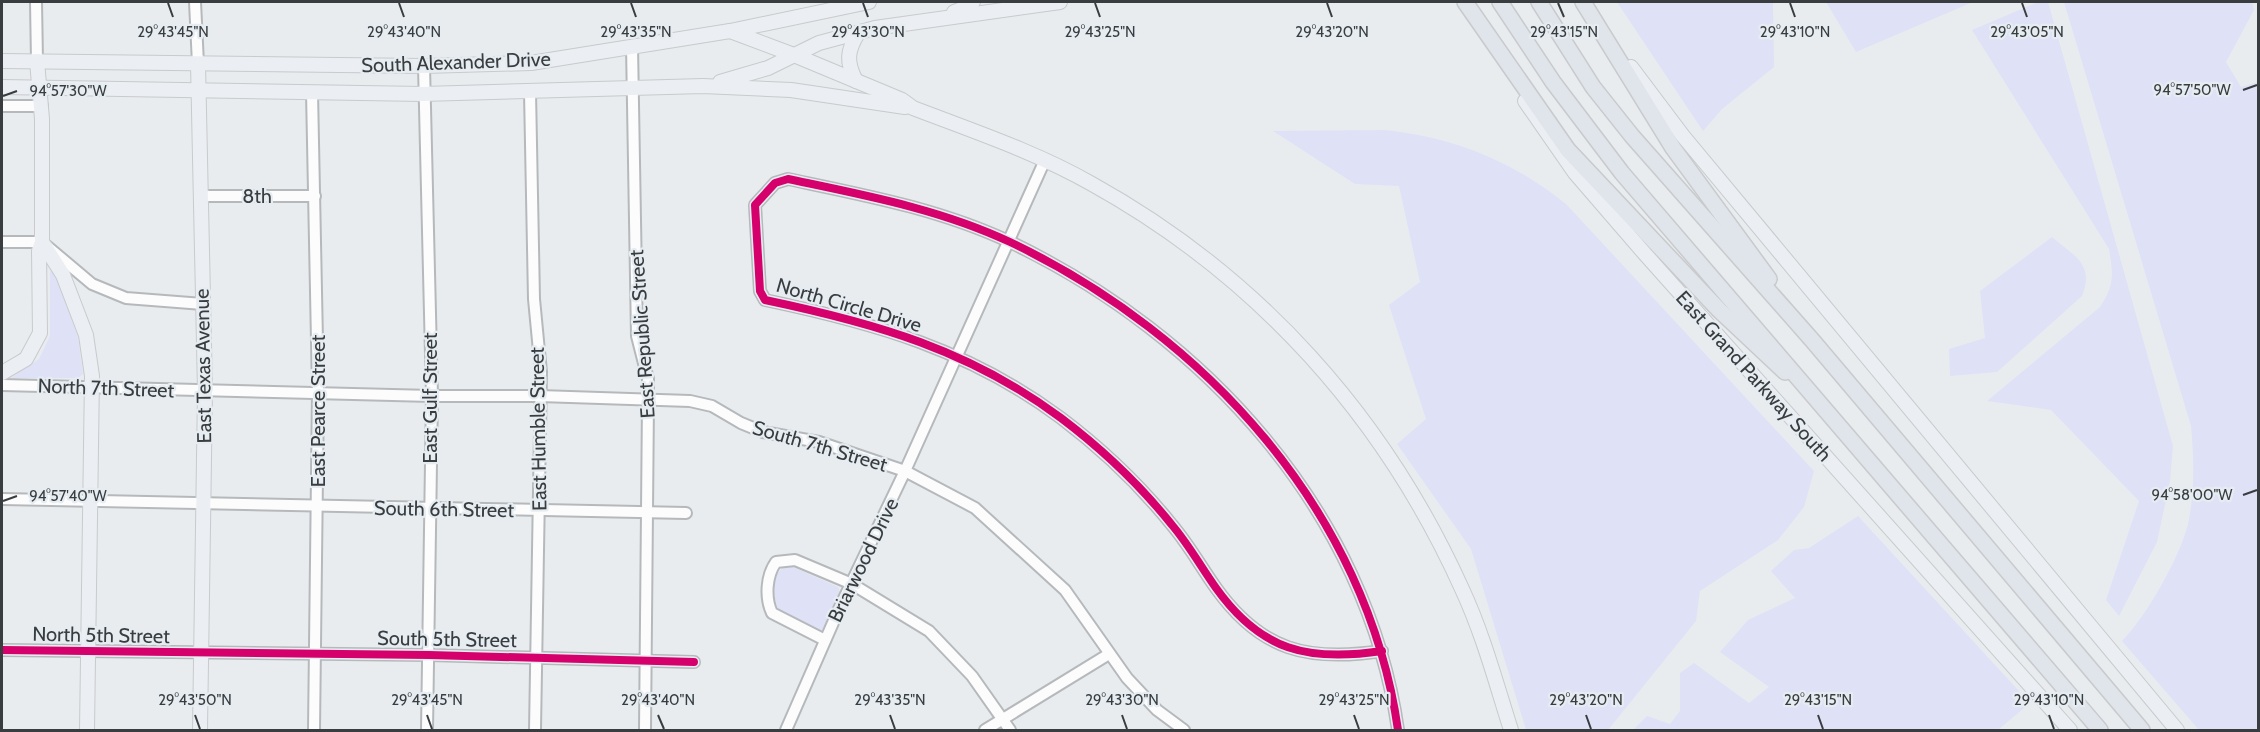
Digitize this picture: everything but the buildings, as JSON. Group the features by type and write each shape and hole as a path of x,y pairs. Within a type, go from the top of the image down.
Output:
{"highway":[{"path":"1465,2 1568,150 1765,356 1817,398"},
{"name":"East Grand Parkway South","path":"1500,2 1553,82 1622,173 2100,730"},
{"path":"1539,2 1580,69 1613,113 1812,340 2142,730"},
{"path":"1584,2 1673,148 1812,340"}],"main road":[{"path":"730,31 869,2"},
{"path":"932,19 970,6 973,2"},
{"path":"703,86 768,68 819,43 858,33 932,19 1059,2"},
{"name":"East Grand Parkway South","path":"1465,2 1503,69 1575,173 2070,730"},
{"path":"1584,2 1661,109 2177,730"},
{"name":"South Alexander Drive","path":"2,61 424,66 531,63 730,31 794,54 902,100 913,108"},
{"path":"856,81 850,70 848,57 849,48 858,33"},
{"path":"2,373 26,358 40,333 42,106 38,61"},
{"name":"East Texas Avenue","path":"198,64 205,391 200,730"},
{"name":"South Alexander Drive","path":"2,87 423,94 703,86 791,90 913,108 1045,160 1092,183 1144,215 1217,267 1290,333 1347,396 1396,466 1444,550 1480,633 1511,730"},
{"path":"42,242 63,275 86,335 92,376 90,387 87,730"}],"street":[{"path":"36,2 38,61"},
{"name":"East Texas Avenue","path":"195,2 198,64"},
{"name":"East Republic Street","path":"632,46 638,336 648,379 645,513 645,730"},
{"name":"East Gulf Street","path":"424,66 432,396 427,730"},
{"name":"East Pearce Street","path":"312,92 318,391 314,730"},
{"name":"East Humble Street","path":"530,92 534,299 541,372 535,730"},
{"path":"2,106 42,106"},
{"name":"Briarwood Drive","path":"786,730 1045,160"},
{"name":"North Circle Drive","path":"1009,242 909,204 788,179 775,183 755,205 760,291 765,300 846,317 891,330 956,356 1007,382 1062,419 1126,473 1173,525 1214,586 1246,625 1265,638 1304,652 1338,656 1382,651"},
{"name":"8th","path":"200,196 315,196"},
{"path":"2,242 42,242 85,279 113,294 141,301 203,304"},
{"path":"1009,242 1080,279 1145,322 1233,400 1281,455 1329,528 1382,651 1398,730"},
{"name":"North 7th Street","path":"2,385 205,391 318,391"},
{"name":"South 7th Street","path":"318,391 690,402 712,406 741,423 764,432 819,442 905,471 975,508 1065,591 1109,654 1157,710 1184,730"},
{"name":"South 6th Street","path":"2,499 686,513"},
{"path":"825,640 772,614 769,607 768,577 776,562 795,560 852,584 929,631 972,676 1010,730"},
{"name":"North 5th Street","path":"2,650 200,652"},
{"name":"South 5th Street","path":"200,652 537,657 694,662"},
{"path":"985,730 1109,654"}],"shaded area":[{"path":"1617,2 1773,2 1774,67 1722,109 1703,131"},
{"path":"1826,2 1973,2 1856,52"},
{"path":"2038,2 2048,2 2173,446 2170,481 2157,542 2119,616 2106,600 2139,501 2051,410 1987,401 2100,307 2112,279 2109,249 1972,30"},
{"path":"2064,2 2252,2 2254,10 2226,62 2241,87 2258,82 2258,730 2199,730 2122,641 2151,602 2184,538 2193,488 2191,426"},
{"path":"1384,130 1434,138 1481,154 1525,175 1566,204 1814,471 1804,507 1778,540 1700,591 1696,621 1608,730 1526,730 1471,549 1397,444 1426,419 1389,305 1420,282 1399,186 1355,184 1273,131"},
{"path":"2052,237 2075,256 2084,268 2086,276 2082,296 1997,372 1950,376 1949,349 1985,338 1980,291"},
{"path":"50,271 56,274 78,337 83,374 78,378 11,378 39,359 50,336"},
{"path":"1858,516 2030,703 1998,730 1633,730 1647,716 1670,724 1680,711 1680,673 1694,663 1749,703 1769,687 1720,652 1748,620 1795,598 1771,571 1794,550 1809,548"},
{"path":"785,566 793,567 838,587 841,594 824,629 818,631 796,621 778,608 773,577"}],"cycle path":[{"path":"1382,651 1355,654 1331,655 1309,653 1269,639 1233,609 1172,525 1120,468 1061,418 1027,394 992,374 920,342 845,319 765,300 760,291 755,205 775,183 788,179 873,197 956,220 1010,242 1081,281 1149,327 1210,380 1266,439 1313,504 1352,575 1380,650 1398,730"},
{"path":"2,650 429,655 694,662"}]}
